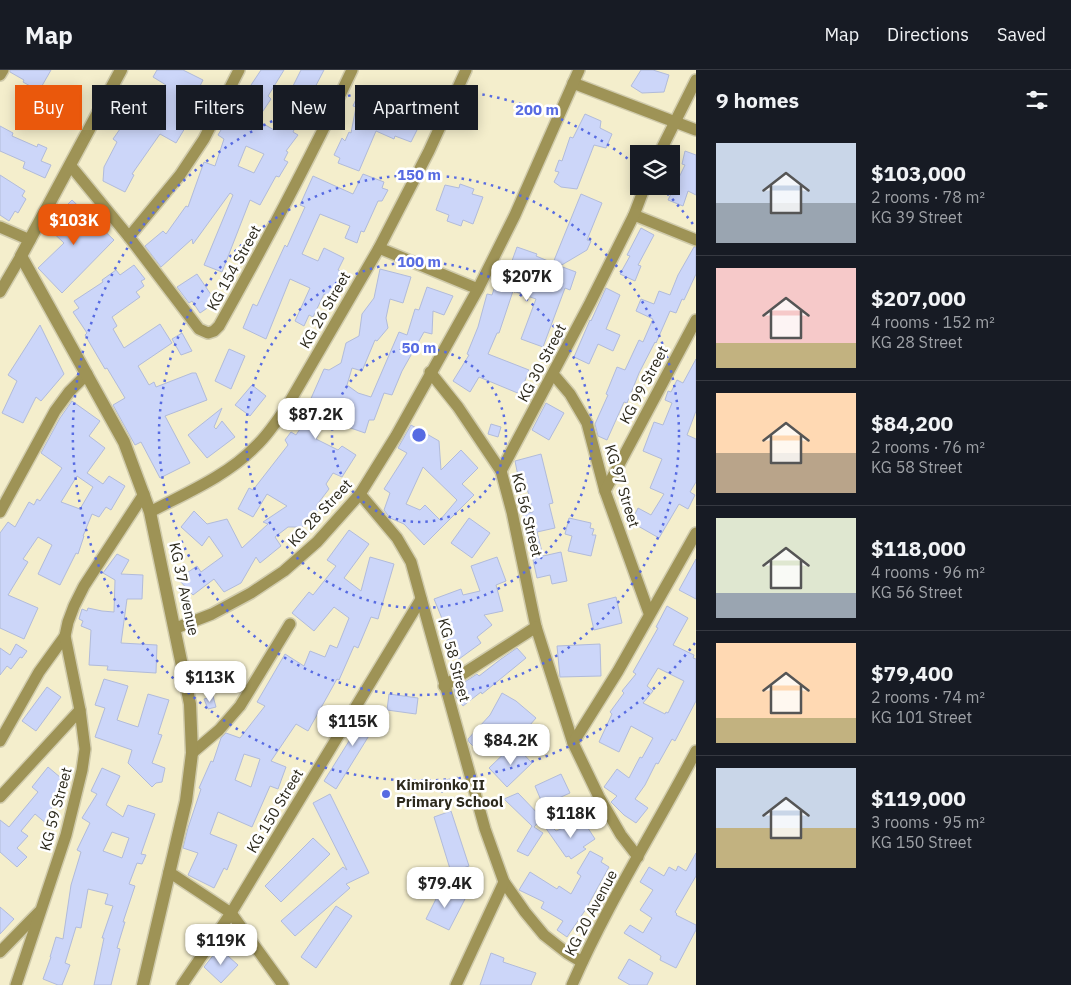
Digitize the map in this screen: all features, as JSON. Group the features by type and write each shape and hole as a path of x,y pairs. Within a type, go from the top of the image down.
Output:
{"street":[{"path":"0,75 3,70"},
{"path":"0,292 121,70"},
{"path":"129,237 158,204 185,168 204,139 239,70"},
{"name":"KG 154 Street","path":"70,165 129,237 200,329 208,333 214,332 278,221 320,139 352,70"},
{"name":"KG 26 Street","path":"150,512 230,468 257,445 289,403 379,248 429,152 466,70"},
{"name":"KG 28 Street","path":"176,628 212,614 251,593 284,571 317,542 360,494 396,436 478,289 515,215 580,70"},
{"path":"663,145 696,80"},
{"path":"573,82 696,130"},
{"name":"KG 30 Street","path":"501,471 553,374 634,214 641,195"},
{"path":"634,214 696,240"},
{"path":"0,227 30,240"},
{"path":"379,248 478,289"},
{"name":"KG 37 Avenue","path":"20,256 124,442 144,494 150,512 176,628 190,704 192,753 186,801 143,985"},
{"name":"KG 99 Street","path":"605,491 696,320"},
{"name":"KG 56 Street","path":"430,372 458,407 501,471 512,512 536,627 573,743 599,798 621,836 638,857"},
{"path":"0,512 55,411 86,374"},
{"name":"KG 97 Street","path":"553,374 570,394 587,423 605,491 649,614"},
{"path":"0,741 39,672 65,636 74,606 84,586 144,494"},
{"name":"KG 58 Street","path":"360,494 397,538 411,562 485,829 504,882 544,935 566,953 582,962"},
{"path":"573,743 618,671 696,533"},
{"name":"KG 150 Street","path":"182,985 231,913 421,598"},
{"path":"192,753 219,730 240,706 290,624"},
{"path":"444,686 536,627"},
{"name":"KG 59 Street","path":"16,985 66,835 82,770 85,749 80,710 65,636"},
{"path":"0,797 80,710"},
{"name":"KG 20 Avenue","path":"572,985 616,895 696,751"},
{"path":"169,872 231,913 283,985"},
{"path":"456,985 504,882"},
{"path":"0,952 41,910"}],"building":[{"path":"10,70 51,70 42,85 28,85 23,82 24,80 10,72"},
{"path":"157,70 183,70 203,80 200,85 176,85 176,130 184,130 176,143 160,134 132,174 134,175 125,192 103,181 104,167 117,142 113,139 119,130 166,130 166,85 153,77"},
{"path":"261,70 284,70 273,85 268,96 271,99 263,111 263,85 251,85"},
{"path":"301,70 324,70 316,85 294,85"},
{"path":"641,70 653,70 669,75 664,92 642,93 631,86"},
{"path":"355,112 355,130 417,130 411,142 395,136 394,139 376,131 359,171 338,163 340,158 334,155 342,138 345,141 349,132 351,133"},
{"path":"585,114 601,121 600,128 612,134 606,148 594,145 577,189 561,187 554,182 559,172 555,171 559,160 562,161 570,137 573,138"},
{"path":"263,124 273,130 294,130 293,132 298,135 286,151 288,152 284,160 288,162 279,177 276,176 260,205 250,200 222,272 204,265 233,195 230,193 193,244 192,239 161,267 145,246 163,231 166,234 186,206 188,207 204,162 215,166 224,139 218,135 221,130 263,130","holes":["246,146 264,154 254,173 238,166"]},
{"path":"0,126 13,133 12,136 37,147 38,144 47,148 41,161 51,165 45,178 23,168 25,162 0,151"},
{"path":"685,151 696,155 696,195 688,191 683,206 668,200 670,195 680,195 680,175 685,165 682,164"},
{"path":"363,174 384,182 382,188 388,190 382,201 378,201 364,232 361,231 357,243 345,238 350,226 320,214 302,254 318,261 324,248 344,258 338,270 341,271 330,297 324,294 313,317 309,315 304,326 295,321 310,288 290,279 266,339 243,328 253,304 257,306 285,245 287,247 305,207 300,205 313,176 353,194"},
{"path":"0,175 25,191 22,196 26,199 18,213 15,211 9,221 0,215"},
{"path":"460,184 474,189 472,194 483,197 473,224 463,220 461,226 447,221 449,215 436,210 445,185 459,188"},
{"path":"581,194 602,203 587,240 591,241 587,250 560,266 576,272 570,290 565,288 543,347 521,339 536,299 513,291 499,333 497,333 488,354 529,370 520,394 479,377 470,392 453,381 469,355 467,354 478,327 487,294 492,295 501,269 508,272 517,247 537,254 536,256 553,263"},
{"path":"72,200 114,240 62,293 38,268 64,243 46,226"},
{"path":"641,228 654,235 638,265 641,266 635,281 620,274 630,256 627,255"},
{"path":"694,247 696,247 696,274 684,300 682,299 676,313 670,311 656,343 639,373 627,403 624,402 607,440 598,436 595,424 608,395 606,394 617,367 625,370 639,340 643,342 653,319 636,311 641,299 654,304 659,291 670,295 678,275"},
{"path":"134,265 145,279 141,281 144,286 136,292 140,297 112,317 117,326 113,329 124,348 160,324 172,343 138,366 149,385 154,382 156,387 196,373 207,400 165,416 190,463 160,478 141,442 135,445 113,405 125,398 107,368 105,369 85,335 87,333 73,312 79,308 74,301 103,282 102,280 116,270 120,275"},
{"path":"380,269 411,277 403,303 390,299 386,318 388,328 377,341 375,340 362,371 352,368 347,385 358,393 371,397 399,332 407,335 415,309 419,310 427,287 453,296 444,315 433,311 432,334 424,332 402,371 392,395 384,393 374,420 369,420 365,433 345,426 351,410 335,402 316,439 338,450 342,446 356,455 342,477 333,473 326,484 329,489 316,506 320,509 302,527 288,527 275,537 281,546 260,563 256,557 241,583 224,592 214,579 193,595 178,579 197,566 201,572 223,556 209,536 202,546 181,527 194,511 207,524 227,519 242,548 268,524 263,522 287,506 267,494 253,517 238,509 249,488 253,490 288,445 285,440 291,432 296,435 302,426 308,413 305,412 324,369 329,370 341,363 346,343 359,336 362,314 374,298"},
{"path":"197,274 216,302 200,313 192,301 189,303 177,287"},
{"path":"606,288 620,295 606,329 620,335 613,351 598,344 589,364 574,357"},
{"path":"40,325 64,374 41,401 36,397 23,423 2,413 17,381 8,375"},
{"path":"182,333 192,351 181,355 172,339"},
{"path":"229,349 245,356 231,389 215,381"},
{"path":"696,359 696,411 687,435 696,439 696,482 690,492 695,495 688,509 679,504 659,538 631,522 638,508 651,515 664,494 650,488 662,459 643,451 654,422 663,425 672,403 665,400 668,391 671,392 677,380 683,383"},
{"path":"252,385 266,396 250,416 235,405"},
{"path":"72,401 100,421 89,436 105,448 87,473 103,484 109,476 125,486 111,510 106,507 99,517 92,514 78,554 76,553 60,585 38,574 52,545 38,537 23,559 28,562 8,595 38,608 24,639 0,628 0,533 8,522 15,527 29,502 34,505 37,499 40,501 62,468 41,453 60,418","holes":["77,476 93,487 80,509 61,502"]},
{"path":"546,403 564,413 549,440 532,430"},
{"path":"222,408 214,427 216,429 222,421 235,437 207,458 188,435"},
{"path":"491,424 501,427 498,437 488,434"},
{"path":"411,425 439,441 441,470 461,450 478,468 462,484 474,495 424,545 404,524 390,518 384,510 390,493 384,489 407,453 398,448","holes":["423,467 457,500 440,520 425,505 420,510 406,504"]},
{"path":"541,454 553,503 549,504 555,528 537,532 543,556 561,552 567,581 552,584 550,575 537,578 523,514 533,512 526,484 520,486 515,461"},
{"path":"469,518 490,533 472,558 451,543"},
{"path":"569,518 591,523 590,528 594,529 592,535 596,535 591,556 568,551 572,536 565,534"},
{"path":"349,530 369,544 344,578 361,591 370,557 394,564 378,619 371,617 358,648 354,646 339,680 337,679 308,731 296,724 271,761 286,767 278,789 270,786 252,827 218,812 210,834 237,845 227,870 224,868 214,888 188,875 198,853 183,848 201,789 199,788 211,761 213,762 221,738 226,733 240,738 265,706 257,702 285,654 304,666 310,651 325,657 330,645 337,648 349,618 334,607 314,631 292,613 309,592 313,595 336,566 327,560","holes":["244,754 260,759 251,787 235,780"]},
{"path":"117,554 129,560 121,574 143,575 142,599 127,599 121,643 157,645 156,673 107,670 108,666 89,665 91,630 81,626 83,621 79,619 82,609 87,611 88,608 114,612 115,580 103,573"},
{"path":"497,557 506,581 496,585 503,611 484,615 492,625 477,637 481,643 459,659 446,641 450,638 434,599 461,589 463,595 480,591 471,566"},
{"path":"696,559 696,599 679,590"},
{"path":"616,597 622,623 594,630 588,604"},
{"path":"667,606 688,618 673,645 694,655 693,658 696,659 696,701 675,741 672,739 635,799 648,808 636,823 624,815 611,802 617,796 604,787 617,769 629,778 653,738 631,726 619,752 599,742 612,714 610,712 624,693 622,691 636,674 633,672 658,628 656,627","holes":["658,668 684,681 668,713 666,712 665,714 643,703 653,691 647,686"]},
{"path":"16,644 27,651 11,669 7,666 0,675 0,648 10,655"},
{"path":"600,644 601,676 560,677 557,646"},
{"path":"517,648 526,658 482,694 481,692 463,706 456,697 454,689 477,674 479,676"},
{"path":"104,679 128,686 117,720 138,727 148,694 169,700 158,734 162,735 152,763 165,768 162,782 156,783 152,787 128,763 132,750 95,737 105,708 95,705"},
{"path":"47,687 61,697 36,731 22,721"},
{"path":"502,693 516,701 536,718 517,740 504,728 480,753 468,739 490,715"},
{"path":"389,694 418,698 416,714 387,710"},
{"path":"213,696 216,707 208,709 204,699"},
{"path":"371,706 383,713 336,789 324,781"},
{"path":"514,744 532,763 507,787 489,768"},
{"path":"48,767 67,783 57,794 61,797 51,808 54,811 51,815 53,817 47,824 35,814 21,831 28,836 17,848 27,857 17,867 0,852 0,820 9,827 38,792 32,787"},
{"path":"102,768 120,776 106,805 123,817 128,805 155,814 141,854 146,855 142,864 137,863 129,884 135,886 123,922 125,922 117,948 120,949 111,985 94,985 104,938 102,938 113,906 105,904 108,894 88,889 81,928 76,927 65,963 70,965 62,985 58,985 43,979 56,937 63,939 71,885 81,852 77,850 90,823 82,818 97,794 91,791","holes":["112,832 129,838 122,858 103,851"]},
{"path":"561,774 570,793 543,805 535,786"},
{"path":"458,777 442,793 437,782"},
{"path":"518,793 542,818 534,827 543,833 528,856 517,851 532,826 504,799"},
{"path":"330,794 369,873 346,884 350,888 295,936 281,921 343,867 347,870 313,803"},
{"path":"451,811 469,866 451,872 434,817"},
{"path":"549,824 556,831 571,825 575,830 586,825 595,839 583,847 586,849 571,859 569,856 566,857 545,827"},
{"path":"313,838 330,854 281,902 265,886"},
{"path":"590,851 603,858 601,862 609,867 586,909 567,937 557,930 563,921 541,908 544,902 519,890 530,872 557,889 559,886 571,894 581,876 577,873"},
{"path":"696,853 696,876 675,912 676,915 696,925 696,930 676,968 660,960 661,956 624,933 630,925 643,933 652,918 640,910 653,890 640,882 649,867 664,876 669,867 676,871 678,866 686,871"},
{"path":"442,887 465,899 449,930 426,919"},
{"path":"336,906 352,916 316,968 301,957"},
{"path":"0,907 14,919 0,934"},
{"path":"219,948 238,965 221,983 204,967"},
{"path":"491,953 504,958 503,962 536,973 531,985 480,985"},
{"path":"629,959 653,973 647,985 630,985 618,978"}],"place":[{"name":"Kimironko II Primary School","path":"386,794"}]}
